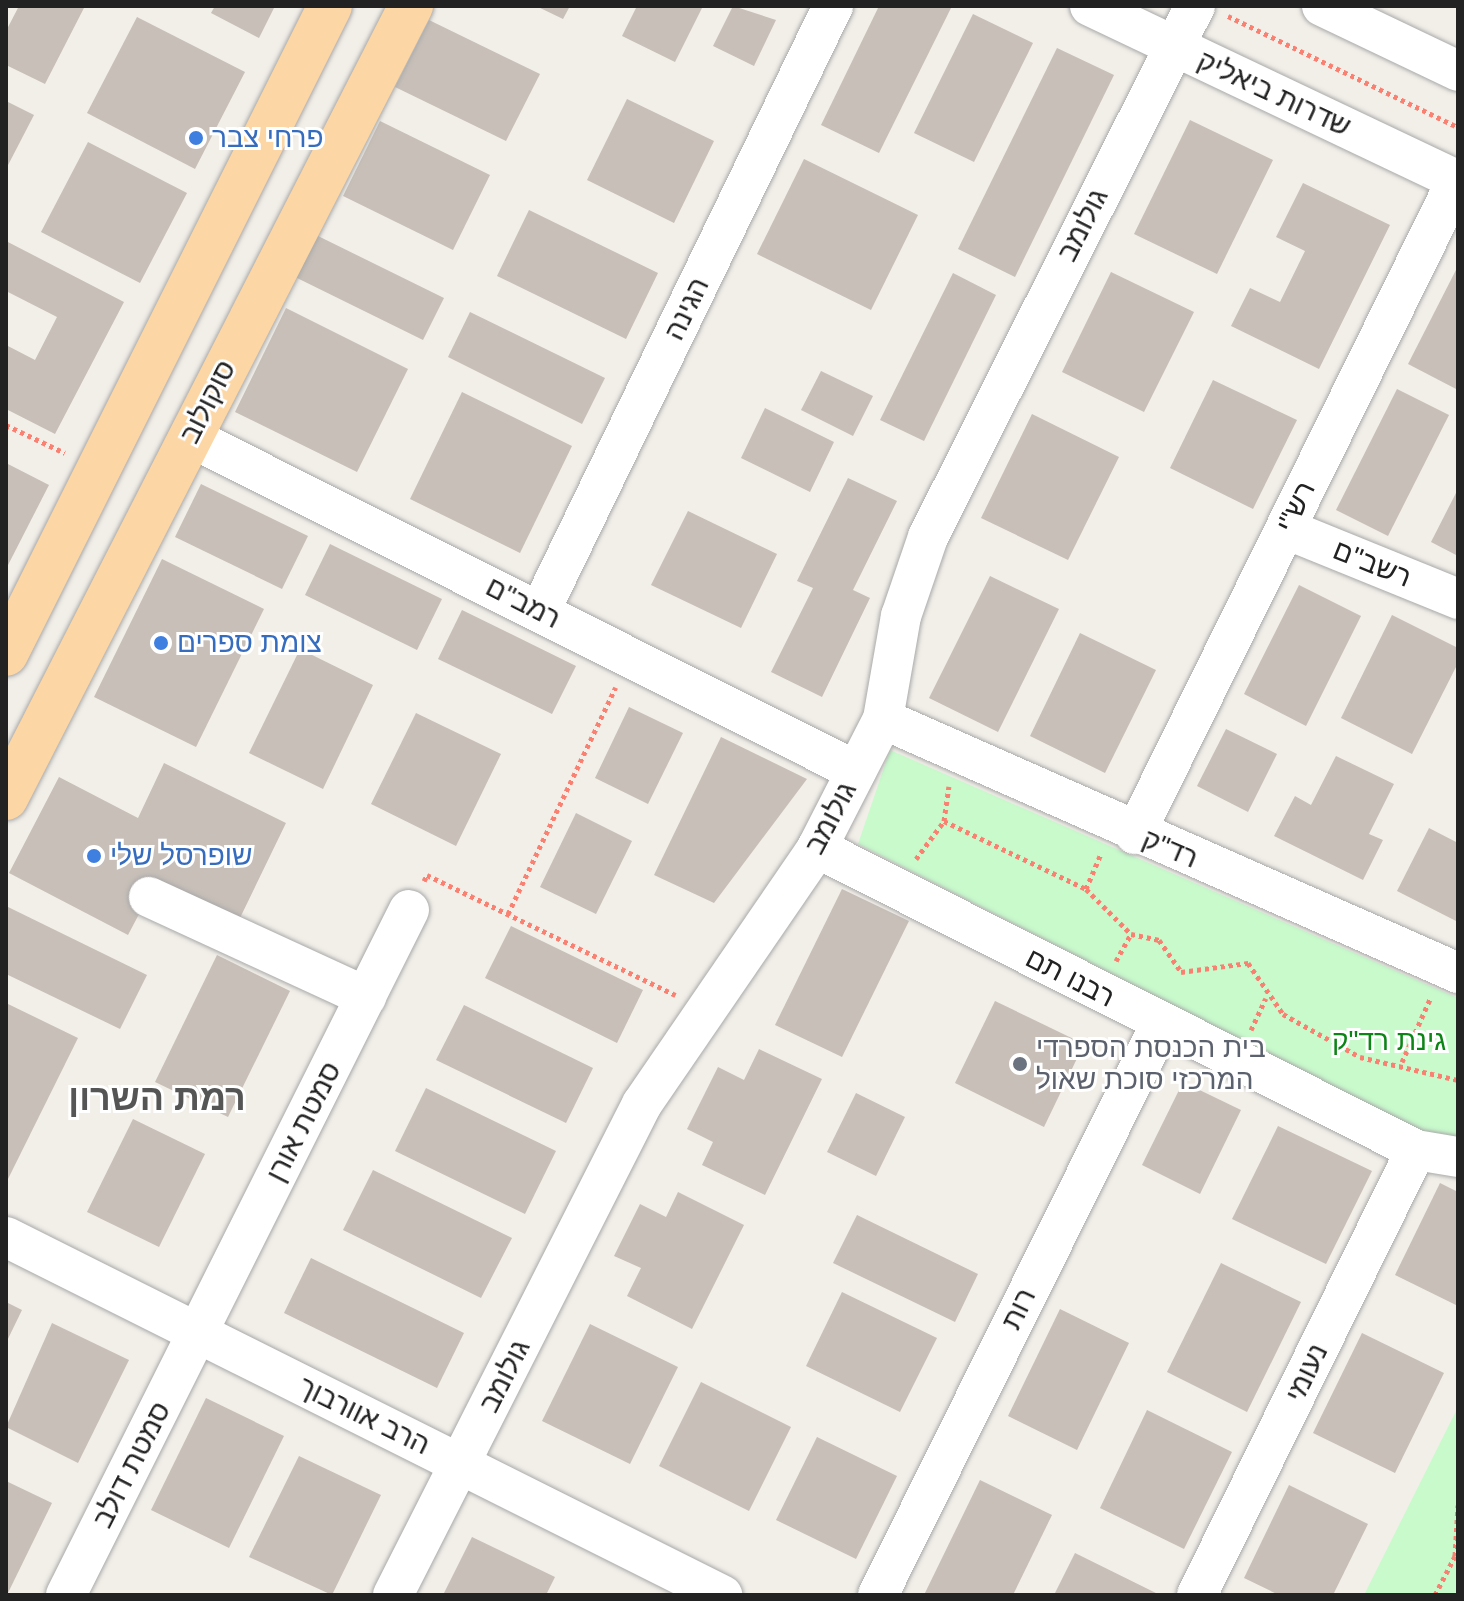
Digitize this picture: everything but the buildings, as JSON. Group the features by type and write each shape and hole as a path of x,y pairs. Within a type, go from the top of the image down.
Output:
{"main road":[{"path":"6,654 330,6"},
{"name":"סוקולוב","path":"6,798 411,6"}],"street":[{"name":"הגינה","path":"540,611 833,6"},
{"name":"שדרות ביאליק","path":"1090,6 1458,181"},
{"path":"1322,6 1458,71"},
{"name":"גולומב","path":"393,1595 642,1104 817,848 883,719 901,616 928,537 1175,48 1208,9"},
{"name":"רש\"י","path":"1135,834 1458,181"},
{"name":"רמב\"ם","path":"190,437 856,771"},
{"name":"רשב\"ם","path":"1286,529 1458,599"},
{"name":"רד\"ק","path":"883,719 1135,834 1451,970"},
{"name":"רבנו תם","path":"817,848 1416,1150 1458,1157"},
{"path":"149,897 366,997"},
{"name":"סמטת אורן","path":"199,1334 409,910"},
{"name":"רות","path":"878,1595 1161,1024"},
{"name":"נעומי","path":"1197,1595 1416,1150"},
{"name":"הרב אוורבוך","path":"6,1237 722,1595"},
{"name":"סמטת דולב","path":"66,1595 199,1334"}],"path":[{"path":"1208,9 1458,127"},
{"path":"6,425 99,468"},
{"path":"508,914 631,657"},
{"path":"894,888 944,821 1086,889 1131,934 1159,940 1181,972 1248,963 1283,1014 1360,1057 1402,1062 1458,1080"},
{"path":"409,910 427,875 708,1011"},
{"path":"1402,1062 1451,970"},
{"path":"1435,1595 1455,1556 1458,1505"}],"green space":[{"name":"גינת רד\"ק","path":"890,750 1458,998 1458,1137 1425,1134 858,844"},
{"path":"1458,1407 1458,1595 1364,1595"}],"place":[{"name":"פרחי צבר","path":"196,138"},
{"name":"צומת ספרים","path":"161,643"},
{"name":"שופרסל שלי","path":"94,856"},
{"name":"בית הכנסת הספרדי המרכזי סוכת שאול","path":"1020,1064"}],"district":[{"name":"רמת השרון","path":"157,1098"}]}
